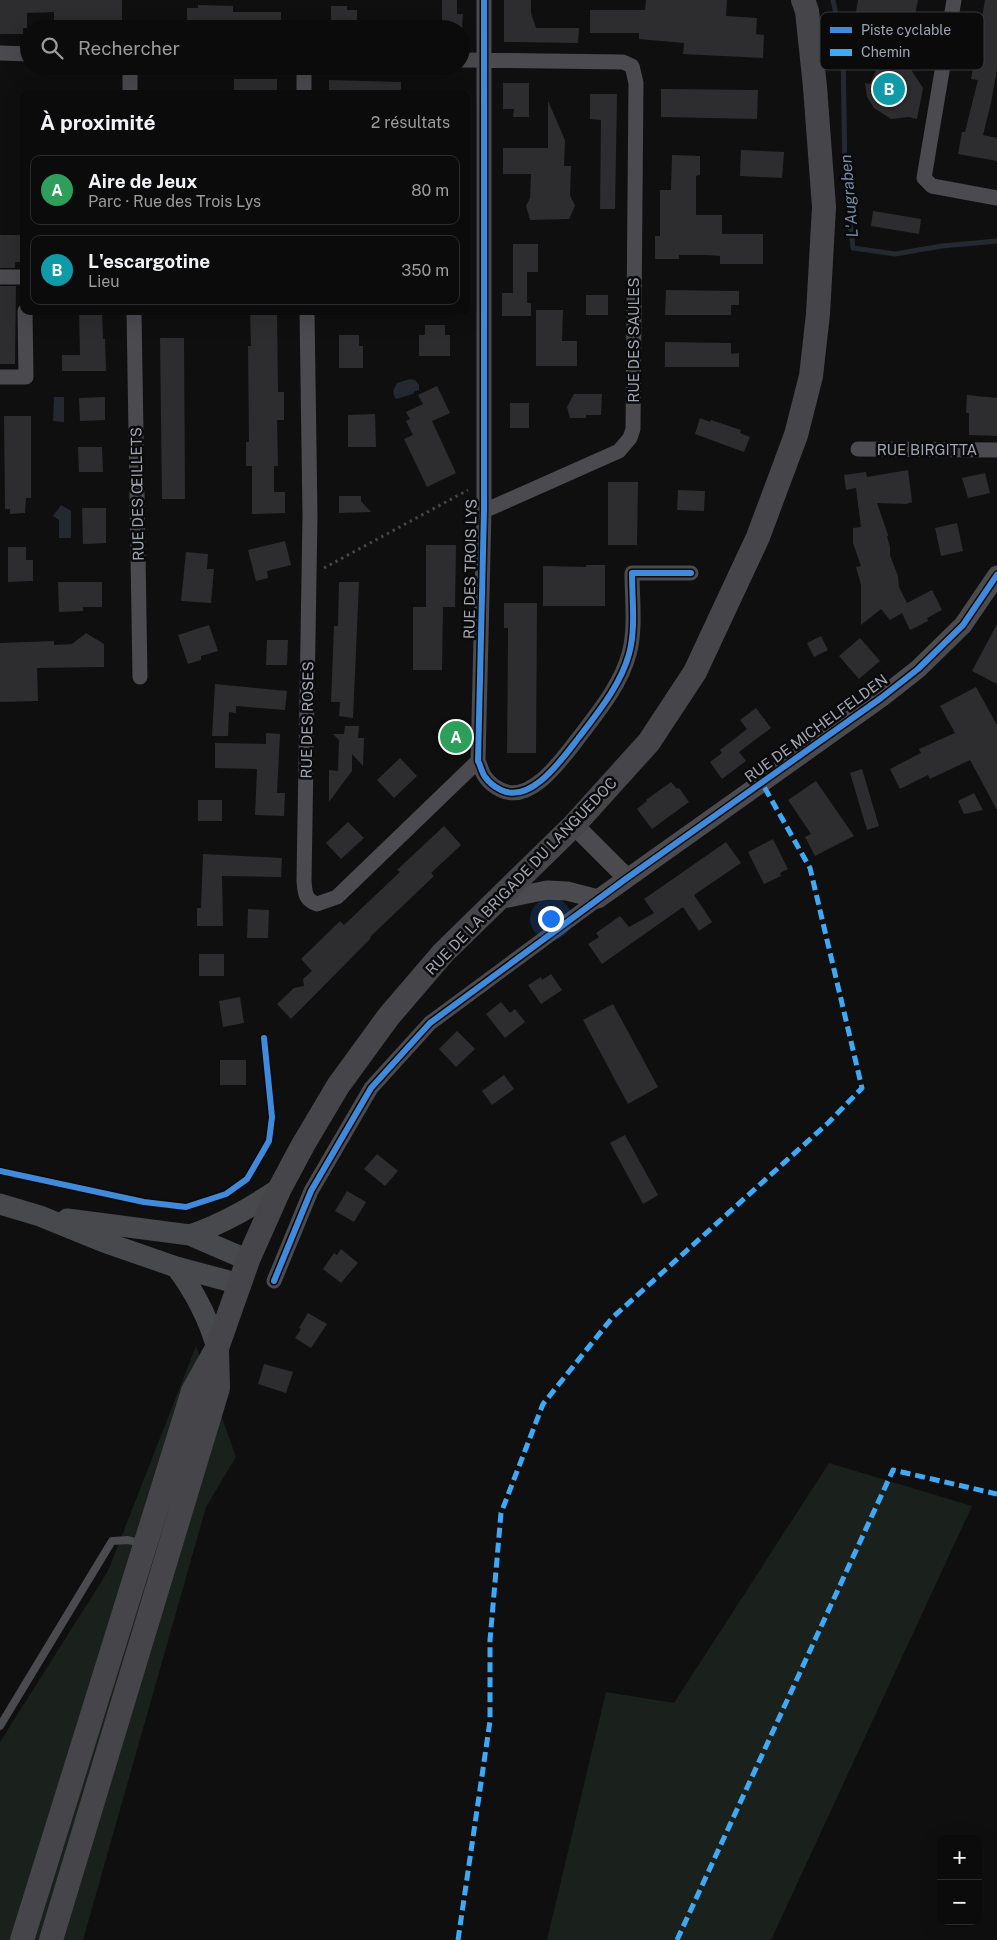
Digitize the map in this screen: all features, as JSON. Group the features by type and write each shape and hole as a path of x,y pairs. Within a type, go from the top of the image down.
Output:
{"main road":[{"name":"RUE DE LA BRIGADE DU LANGUEDOC","path":"217,1348 248,1260 280,1188 338,1086 388,1016 443,953 574,826 649,742 695,672 758,537 796,435 811,376 818,314 824,207 815,87 807,11 804,0"},
{"path":"190,1234 212,1228 231,1219 280,1188"},
{"path":"0,1204 40,1216 104,1242 176,1266 240,1284"},
{"path":"40,1216 190,1234 248,1260"},
{"path":"51,1940 218,1388 217,1348 196,1295 176,1266"},
{"path":"22,1940 193,1391 217,1348"}],"street":[{"name":"RUE DES TROIS LYS","path":"478,761 484,511 484,0"},
{"path":"0,53 20,54"},
{"path":"470,60 484,61"},
{"name":"RUE DES SAULES","path":"484,61 623,62 632,66 635,77 633,429 630,438 619,451 484,511"},
{"path":"942,70 924,178 932,186 997,198"},
{"path":"130,75 130,90"},
{"path":"304,75 304,90"},
{"path":"0,277 20,277"},
{"path":"0,377 26,377 25,315"},
{"name":"RUE DES ŒILLETS","path":"134,315 140,677"},
{"name":"RUE DES ROSES","path":"308,315 310,576 304,881 306,896 310,901 317,904 337,897 478,761"},
{"name":"RUE BIRGITTA","path":"858,449 997,450"},
{"path":"478,761 486,778 493,786 504,791 516,793 528,789 542,780 560,762 593,719 619,678 629,654 632,635 632,574 691,573"},
{"name":"RUE DE MICHELFELDEN","path":"598,899 882,698 910,675 963,625 997,575"},
{"path":"574,826 627,878"},
{"path":"498,900 548,890 567,891 598,899"},
{"path":"274,1281 311,1191 371,1088 430,1023 598,899"}],"lane":[{"path":"0,1726 112,1541 128,1540 145,1545"}],"path":[{"path":"310,576 484,481"}],"shaded area":[{"path":"410,379 415,380 419,385 419,390 413,394 396,399 394,391 397,383"},
{"path":"54,397 64,397 64,422 53,421"},
{"path":"61,505 71,511 71,538 59,538 59,520 53,516"},
{"path":"196,1346 236,1457 206,1507 83,1940 0,1940 0,1742 108,1571"},
{"path":"829,1463 972,1506 771,1940 547,1940 606,1692 674,1703"}],"building":[{"path":"0,0 122,0 122,20 54,20 54,12 27,13 27,20 20,20 20,34 0,34"},
{"path":"442,0 457,0 457,14 463,14 463,20 442,20"},
{"path":"504,0 531,0 531,13 536,28 579,28 578,43 504,42"},
{"path":"646,0 727,0 726,16 757,18 756,34 764,35 763,58 683,54 684,43 639,39 639,33 590,33 590,10 645,10"},
{"path":"858,0 918,0 916,12 856,12"},
{"path":"985,0 997,0 997,69 983,135 997,138 997,161 958,154 962,132 965,132 978,80 971,79 973,70 984,70 983,12"},
{"path":"198,5 233,6 233,12 281,12 281,20 187,20 187,8 198,8"},
{"path":"331,6 347,6 347,10 357,10 357,20 331,20"},
{"path":"876,70 911,70 923,88 917,119 909,117 891,119 874,108 867,97 865,83 870,84"},
{"path":"234,79 277,79 277,90 234,90"},
{"path":"329,80 401,82 401,90 329,90"},
{"path":"503,83 529,83 529,117 513,117 514,109 503,109"},
{"path":"661,89 758,90 757,119 661,117"},
{"path":"590,94 617,94 615,209 600,209 601,120 590,119"},
{"path":"548,101 565,140 564,166 571,166 570,195 575,206 569,219 530,220 526,206 530,198 531,174 503,174 503,148 548,148"},
{"path":"741,150 784,152 782,178 740,176"},
{"path":"672,155 700,156 700,175 696,176 696,215 722,215 722,234 763,234 763,264 720,264 720,256 707,255 679,255 679,259 655,259 655,236 660,236 660,190 671,190"},
{"path":"873,211 921,219 919,234 871,226"},
{"path":"0,235 20,235 20,262 15,262 15,268 0,268"},
{"path":"513,244 538,244 538,272 527,272 527,303 531,303 531,316 502,316 502,293 513,293"},
{"path":"0,286 16,286 15,364 0,364"},
{"path":"666,290 739,291 739,305 731,305 731,315 665,315"},
{"path":"586,295 608,295 608,315 586,315"},
{"path":"536,310 563,310 562,341 577,341 577,366 536,366"},
{"path":"79,315 102,315 106,371 62,371 62,355 80,355"},
{"path":"250,315 277,315 278,392 284,392 284,420 277,420 278,466 274,466 274,492 285,492 285,513 252,514 252,466 246,466 246,442 249,442 248,346 251,346"},
{"path":"425,325 445,325 445,335 450,335 450,356 419,356 419,335 425,335"},
{"path":"339,335 359,335 359,346 363,346 363,368 339,368"},
{"path":"160,338 184,338 185,499 162,499"},
{"path":"665,342 731,343 731,354 739,353 739,367 665,367"},
{"path":"437,386 450,413 432,421 456,473 427,487 404,439 413,435 406,421 410,419 406,412 423,404 418,395"},
{"path":"574,394 602,394 601,415 586,415 586,418 570,418 567,407"},
{"path":"967,395 997,398 997,436 969,435 969,413 966,413"},
{"path":"105,397 105,420 80,421 79,398"},
{"path":"510,403 529,403 529,428 510,428"},
{"path":"375,414 376,447 348,447 348,415"},
{"path":"4,416 31,416 31,498 26,498 25,513 10,514 10,509 5,509"},
{"path":"700,418 741,430 740,433 750,437 744,452 695,434"},
{"path":"78,447 102,447 103,472 79,472"},
{"path":"908,470 912,502 906,504 877,503 888,535 890,555 898,576 899,587 907,603 932,590 942,610 927,618 928,621 910,630 902,613 890,620 881,609 861,625 861,585 856,567 861,566 853,543 853,528 861,527 856,488 846,490 844,475 866,472 867,477"},
{"path":"985,473 990,493 968,498 962,478"},
{"path":"608,482 638,482 637,545 608,545"},
{"path":"678,490 705,491 704,511 677,510"},
{"path":"339,496 361,496 361,501 371,512 339,513"},
{"path":"82,508 106,508 106,543 83,544"},
{"path":"957,523 963,551 941,556 935,528"},
{"path":"285,541 291,565 267,571 268,578 256,581 248,550"},
{"path":"426,545 456,545 455,607 443,607 442,670 413,670 413,607 426,607"},
{"path":"8,547 26,547 26,560 33,560 33,581 8,582"},
{"path":"186,552 208,554 207,569 214,569 211,603 181,601"},
{"path":"586,565 605,565 605,606 543,606 543,566 586,567"},
{"path":"58,582 102,582 102,607 83,607 83,611 59,612"},
{"path":"339,582 359,582 353,718 339,716 340,702 331,702 334,626 338,626"},
{"path":"504,603 537,603 536,753 507,753 508,628 504,628"},
{"path":"997,624 997,684 972,671"},
{"path":"209,625 218,651 201,656 201,660 188,664 178,635"},
{"path":"86,633 104,644 104,667 37,668 38,701 0,702 0,643 54,641 54,645 72,644"},
{"path":"821,636 828,650 814,657 807,643"},
{"path":"860,638 880,661 859,679 839,656"},
{"path":"267,640 288,640 287,665 266,665"},
{"path":"215,684 287,691 285,710 236,706 236,713 229,712 228,736 212,736"},
{"path":"976,687 997,725 997,810 970,760 930,779 928,775 900,789 890,769 921,753 919,749 955,733 940,706"},
{"path":"756,708 771,728 739,752 746,761 722,779 710,762 722,753 720,750 747,729 740,720"},
{"path":"345,726 359,726 358,738 364,738 363,766 352,754 352,771 329,802 329,770 338,771 339,740 333,734 344,734"},
{"path":"266,733 280,734 277,793 285,793 284,816 255,815 257,769 215,768 215,743 266,744"},
{"path":"400,758 417,776 394,798 377,780"},
{"path":"862,769 879,826 867,830 850,773"},
{"path":"816,781 854,836 815,856 805,837 811,834 788,800"},
{"path":"671,782 677,789 679,788 689,802 652,829 637,809"},
{"path":"974,793 983,810 964,814 958,801"},
{"path":"198,800 222,800 222,821 198,821"},
{"path":"348,822 364,838 341,859 326,843"},
{"path":"444,826 461,845 431,873 434,876 370,937 291,1019 277,1004 294,988 304,986 303,979 312,971 301,959 340,921 344,925 400,872 397,870"},
{"path":"773,839 788,869 780,873 781,876 764,884 748,852"},
{"path":"726,842 741,863 694,895 712,922 699,931 683,907 602,964 588,944 599,937 596,933 620,916 629,927 654,913 644,899"},
{"path":"203,854 282,858 281,877 222,876 223,926 197,926 197,908 201,908"},
{"path":"248,909 269,910 268,938 247,938"},
{"path":"199,954 224,954 224,976 199,976"},
{"path":"551,974 562,990 541,1004 528,985 541,977 542,980"},
{"path":"240,997 244,1023 223,1027 219,1001"},
{"path":"501,1002 510,1013 515,1009 525,1022 505,1038 486,1014"},
{"path":"613,1004 658,1087 628,1104 583,1020"},
{"path":"457,1031 475,1049 456,1067 439,1049"},
{"path":"220,1060 246,1060 246,1085 220,1085"},
{"path":"504,1075 514,1089 492,1105 482,1091"},
{"path":"625,1135 658,1195 643,1204 610,1143"},
{"path":"377,1154 398,1171 385,1186 364,1169"},
{"path":"347,1191 366,1202 354,1222 335,1211"},
{"path":"341,1249 358,1263 341,1283 323,1269 334,1253 337,1255"},
{"path":"308,1313 327,1324 311,1348 295,1338"},
{"path":"264,1364 293,1372 286,1393 258,1384"}],"waterway":[{"name":"L'Augraben","path":"833,0 836,12"},
{"name":"L'Augraben","path":"843,70 845,179 853,248 895,254 942,246 997,241"}],"marked path":[{"path":"458,1940 490,1721 490,1640 501,1513 543,1404 612,1318 828,1123 862,1088 810,868 762,783"},
{"path":"677,1940 893,1470 997,1494"}],"cycle path":[{"path":"484,0 484,511 478,761 483,774 489,782 501,790 513,793 524,791 535,785 556,766 602,707 621,676 629,654 633,624 632,573 691,573"},
{"path":"274,1281 311,1191 371,1088 430,1023 627,878 881,698 918,669 963,625 997,575"},
{"path":"0,1171 144,1202 186,1207 226,1194 247,1179 269,1141 272,1117 264,1038"}],"place":[{"name":"L'escargotine","path":"889,89"},
{"name":"Aire de Jeux","path":"456,737"}]}
